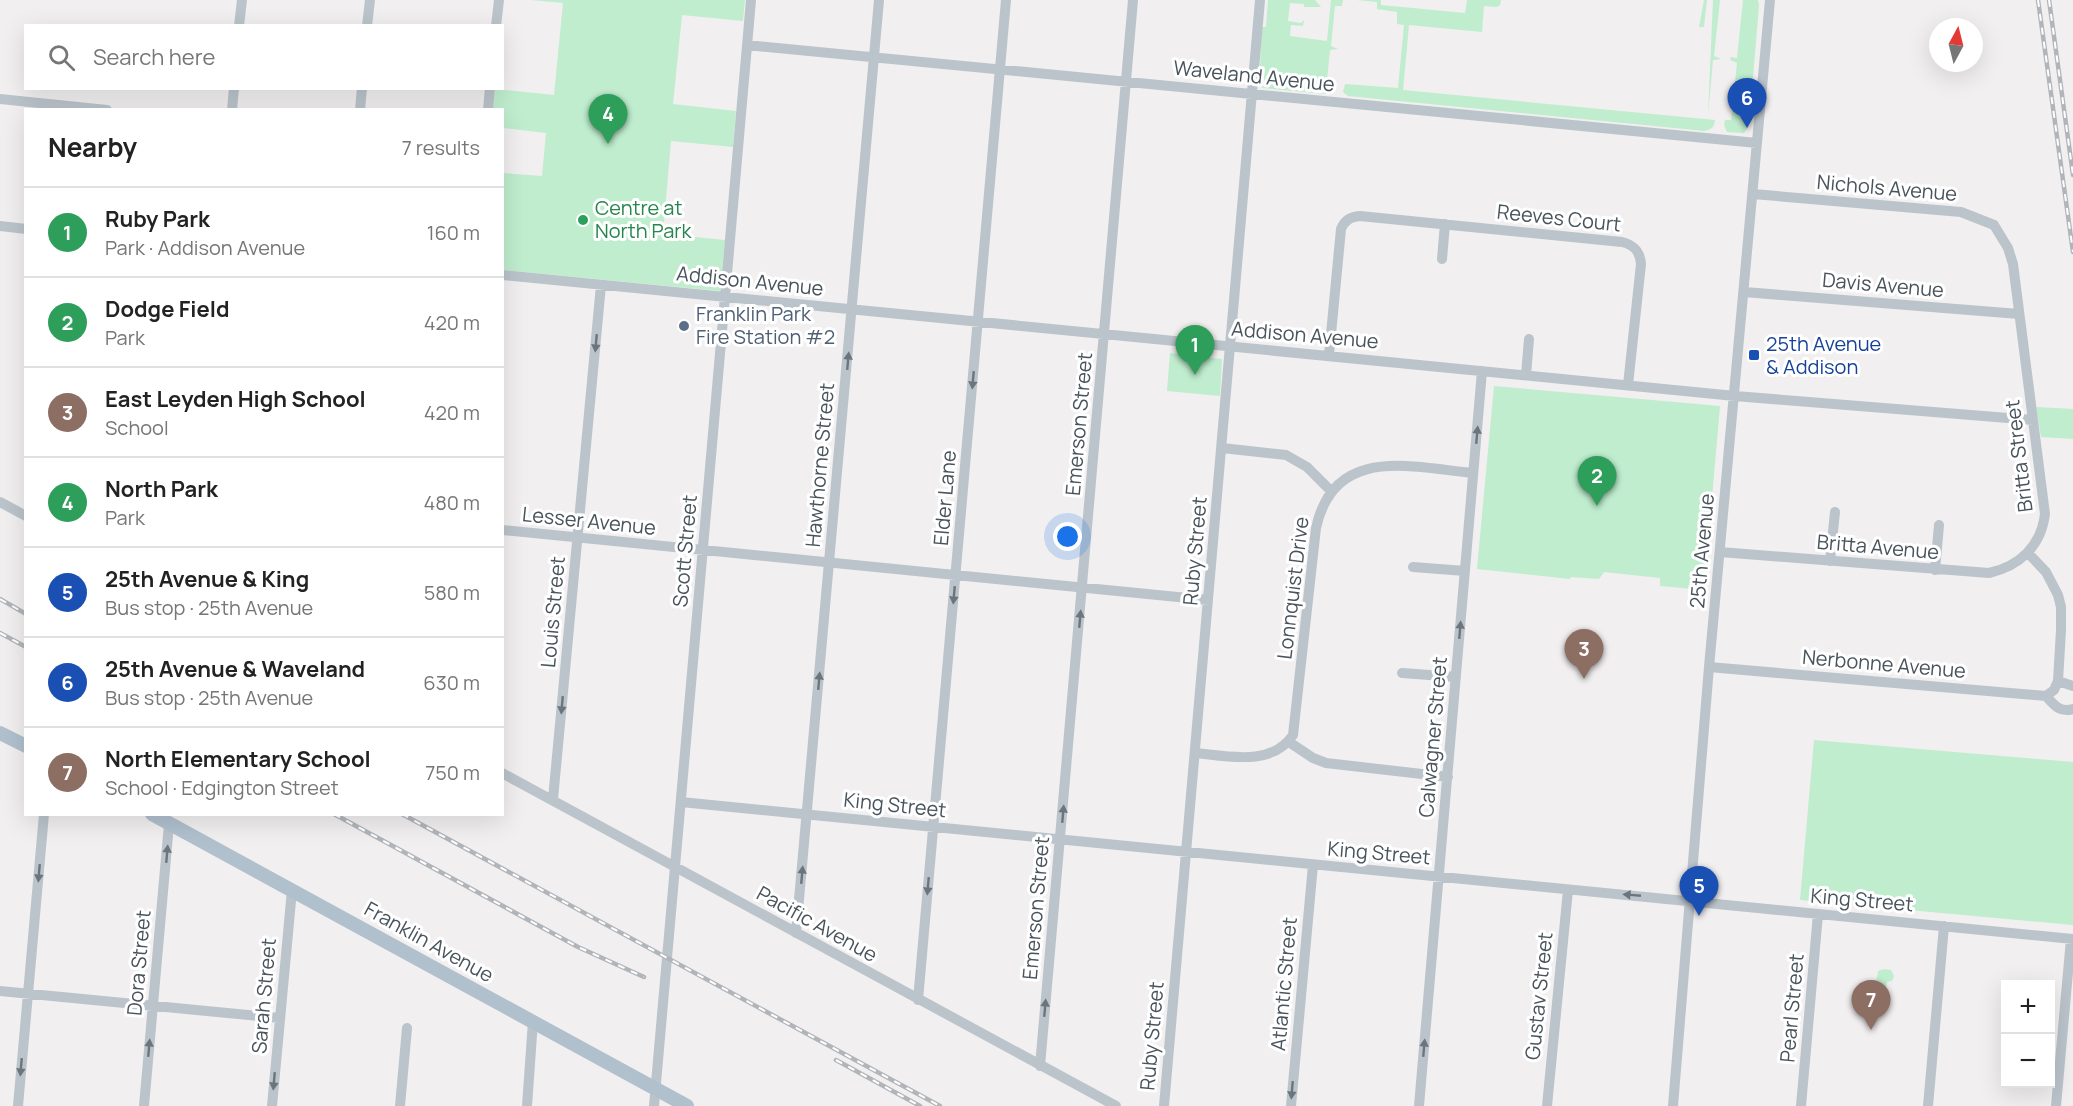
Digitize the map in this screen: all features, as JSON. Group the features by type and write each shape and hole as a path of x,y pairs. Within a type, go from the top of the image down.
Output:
{"main road":[{"path":"0,733 24,745"},
{"name":"Franklin Avenue","path":"156,816 687,1106"}],"street":[{"path":"239,24 242,0"},
{"path":"368,24 370,0"},
{"path":"496,24 499,0"},
{"name":"Scott Street","path":"654,1106 751,0"},
{"name":"Hawthorne Street","path":"796,933 879,0"},
{"name":"Elder Lane","path":"918,1000 1006,0"},
{"name":"Emerson Street","path":"1040,1066 1133,0"},
{"name":"Ruby Street","path":"1164,1106 1260,0"},
{"name":"25th Avenue","path":"1673,1106 1709,667 1770,0"},
{"name":"Waveland Avenue","path":"747,45 1758,143"},
{"path":"232,108 234,90"},
{"path":"360,108 362,90"},
{"path":"488,108 490,90"},
{"path":"0,99 88,108"},
{"name":"Nichols Avenue","path":"1753,194 1961,212 1994,225 2008,248 2013,264 2019,314"},
{"name":"Reeves Court","path":"1329,356 1343,223 1360,216 1445,224 1622,242 1637,249 1641,264 1628,386"},
{"path":"1442,259 1445,224"},
{"path":"0,226 24,229"},
{"name":"Addison Avenue","path":"504,275 1628,386 2033,420"},
{"name":"Louis Street","path":"553,800 601,285"},
{"name":"Davis Avenue","path":"1744,292 2019,314"},
{"name":"Britta Street","path":"2019,314 2045,514 2040,534 2028,553"},
{"path":"1526,375 1529,339"},
{"name":"Calwagner Street","path":"1419,1106 1482,371"},
{"path":"1222,448 1286,455 1307,467 1331,491"},
{"name":"Lonnquist Drive","path":"1289,742 1296,725 1318,516 1331,491 1359,471 1388,465 1473,473"},
{"path":"0,502 24,515"},
{"path":"1830,561 1835,512"},
{"path":"1935,570 1939,525"},
{"name":"Lesser Avenue","path":"504,530 1208,600"},
{"name":"Britta Avenue","path":"1720,552 1989,573 2010,566 2028,553"},
{"path":"2028,553 2053,583 2060,601 2061,630 2053,689 2060,709 2066,711 2073,709"},
{"path":"1413,567 1465,572"},
{"name":"Nerbonne Avenue","path":"1709,667 2053,689"},
{"path":"1402,674 1456,677"},
{"path":"2053,689 2073,686"},
{"path":"1195,753 1256,757 1267,754 1289,742 1313,758 1326,763 1448,777"},
{"name":"Pacific Avenue","path":"504,774 1116,1106"},
{"name":"King Street","path":"681,802 2072,939"},
{"path":"18,1106 44,816"},
{"name":"Dora Street","path":"144,1106 170,824"},
{"name":"Atlantic Street","path":"1291,1106 1313,865"},
{"name":"Sarah Street","path":"272,1106 292,890"},
{"name":"Gustav Street","path":"1547,1106 1568,890"},
{"name":"Pearl Street","path":"1801,1106 1818,914"},
{"path":"1928,1106 1944,926"},
{"path":"2056,1106 2072,939"},
{"path":"0,991 279,1018"},
{"path":"527,1106 533,1021"},
{"path":"400,1106 407,1028"}],"green space":[{"path":"531,0 745,0 743,21 682,15 673,104 736,111 733,147 671,141 663,234 725,240 720,291 504,270 504,173 542,176 546,133 504,128 504,108 493,108 495,90 554,95 563,3"},
{"path":"1268,0 1315,0 1321,7 1304,7 1304,4 1290,3 1288,21 1301,23 1304,20 1303,26 1291,25 1290,36 1327,41 1331,0 1343,0 1342,6 1335,6 1331,46 1338,49 1330,50 1327,80 1334,83 1332,92 1327,94 1263,88 1259,85 1262,27 1266,27"},
{"path":"1357,0 1381,0 1381,5 1465,13 1467,0 1501,0 1497,7 1484,6 1482,32 1409,25 1403,90 1715,120 1714,124 1705,131 1348,96 1343,92 1345,84 1398,88 1404,25 1397,24 1397,12 1377,9 1377,2"},
{"path":"1704,0 1707,0 1704,27 1699,27"},
{"path":"1713,0 1720,0 1714,56 1721,59 1713,60 1708,116"},
{"path":"1743,0 1758,0 1759,5 1749,126 1744,133 1727,132 1724,125 1725,120 1731,120 1737,63 1730,60 1731,57 1737,58"},
{"path":"1170,353 1222,359 1220,396 1167,391"},
{"path":"1494,386 1720,406 1704,590 1660,586 1660,578 1604,572 1599,579 1571,577 1570,579 1477,569"},
{"path":"2036,407 2073,409 2073,439 2041,437"},
{"path":"1814,740 2073,762 2073,925 1800,900"},
{"path":"1891,970 1894,976 1892,981 1887,982 1885,993 1879,995 1875,991 1878,971"}],"railway":[{"path":"2038,0 2073,252"},
{"path":"2049,0 2073,175"},
{"path":"0,599 24,613"},
{"path":"0,633 24,646"},
{"path":"338,816 578,947 644,977"},
{"path":"406,816 940,1106"},
{"path":"836,1060 920,1106"}],"place":[{"name":"25th Avenue & Waveland","path":"1747,128"},
{"name":"North Park","path":"608,144"},
{"name":"Centre at North Park","path":"583,220"},
{"name":"Franklin Park Fire Station #2","path":"684,326"},
{"name":"25th Avenue & Addison","path":"1754,355"},
{"name":"Ruby Park","path":"1195,375"},
{"name":"Dodge Field","path":"1597,506"},
{"name":"East Leyden High School","path":"1584,679"},
{"name":"25th Avenue & King","path":"1699,916"},
{"name":"North Elementary School","path":"1871,1030"}]}
